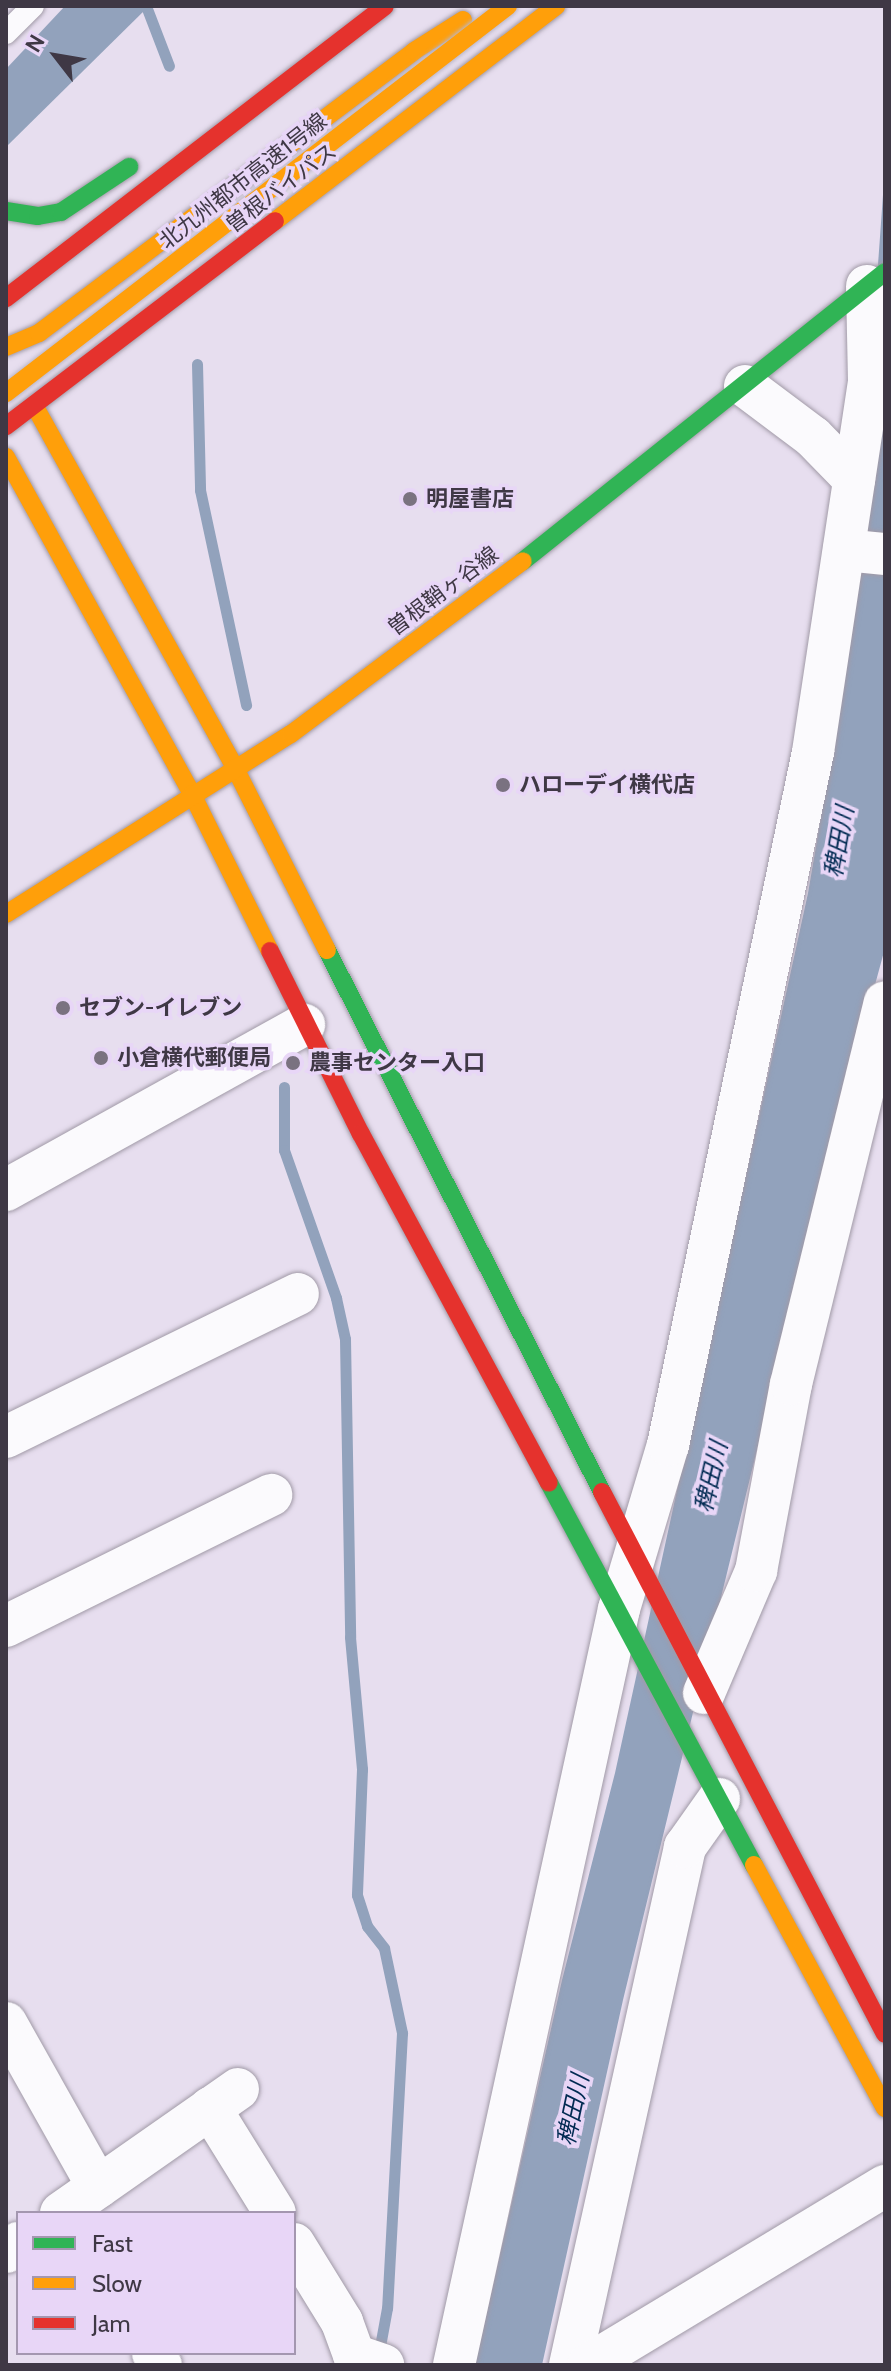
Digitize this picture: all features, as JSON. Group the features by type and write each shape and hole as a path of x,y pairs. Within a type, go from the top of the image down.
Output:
{"main road":[{"path":"6,298 385,6"},
{"name":"曽根バイパス","path":"6,347 39,333 414,51 485,6"},
{"name":"北九州都市高速1号線","path":"6,393 508,6"},
{"name":"曽根バイパス","path":"6,426 556,6"},
{"path":"6,211 38,216 61,212 142,157"},
{"name":"曽根鞘ヶ谷線","path":"6,914 291,734 542,548 876,279"},
{"path":"6,334 68,285"},
{"path":"76,397 108,349"},
{"path":"6,356 235,768 636,1552 710,1703 885,2034"},
{"path":"67,418 74,477"},
{"path":"6,457 192,794 304,1025 885,2108"}],"street":[{"path":"454,2365 619,1609 668,1445 813,752 869,381 876,279"},
{"path":"745,386 813,437 854,479"},
{"path":"844,550 885,554"},
{"path":"710,1703 756,1571 791,1384 885,1002"},
{"path":"6,1190 304,1025"},
{"path":"6,1437 298,1294"},
{"path":"6,1626 271,1495"},
{"path":"570,2365 685,1847 719,1799"},
{"path":"6,2023 98,2187"},
{"path":"64,2211 224,2098 274,2211"},
{"path":"588,2365 885,2186"},
{"path":"296,2247 342,2322 354,2355 383,2365"}],"lane":[{"path":"6,33 33,6"}],"water":[{"path":"65,6 149,6 6,147 6,69"},
{"name":"稗田川","path":"885,167 885,948 829,1154 623,2000 542,2365 475,2365 562,1980 615,1773 808,893 851,641"}],"waterway":[{"path":"146,6 169,66"},
{"path":"197,364 200,490 246,705"},
{"path":"284,1087 284,1150 336,1298 345,1339 350,1637 362,1769 357,1895 367,1926 384,1948 402,2033 387,2308 378,2357"}],"traffic: fast":[{"path":"6,211 38,216 61,212 129,167"},
{"path":"523,561 885,272"},
{"path":"327,950 602,1492"},
{"path":"549,1483 754,1865"}],"traffic: slow":[{"path":"6,393 508,6"},
{"path":"275,221 556,6"},
{"path":"6,347 39,333 414,51 463,20"},
{"path":"34,405 235,768 327,950"},
{"path":"6,457 192,794 270,951"},
{"path":"6,914 291,734 523,561"},
{"path":"754,1865 885,2108"}],"traffic: jam":[{"path":"6,298 385,6"},
{"path":"6,426 275,221"},
{"path":"270,951 361,1134 549,1483"},
{"path":"602,1492 885,2034"}],"place":[{"name":"明屋書店","path":"410,499"},
{"name":"ハローデイ横代店","path":"503,785"},
{"name":"セブン-イレブン","path":"63,1008"},
{"name":"小倉横代郵便局","path":"101,1058"},
{"name":"農事センター入口","path":"293,1063"}]}
